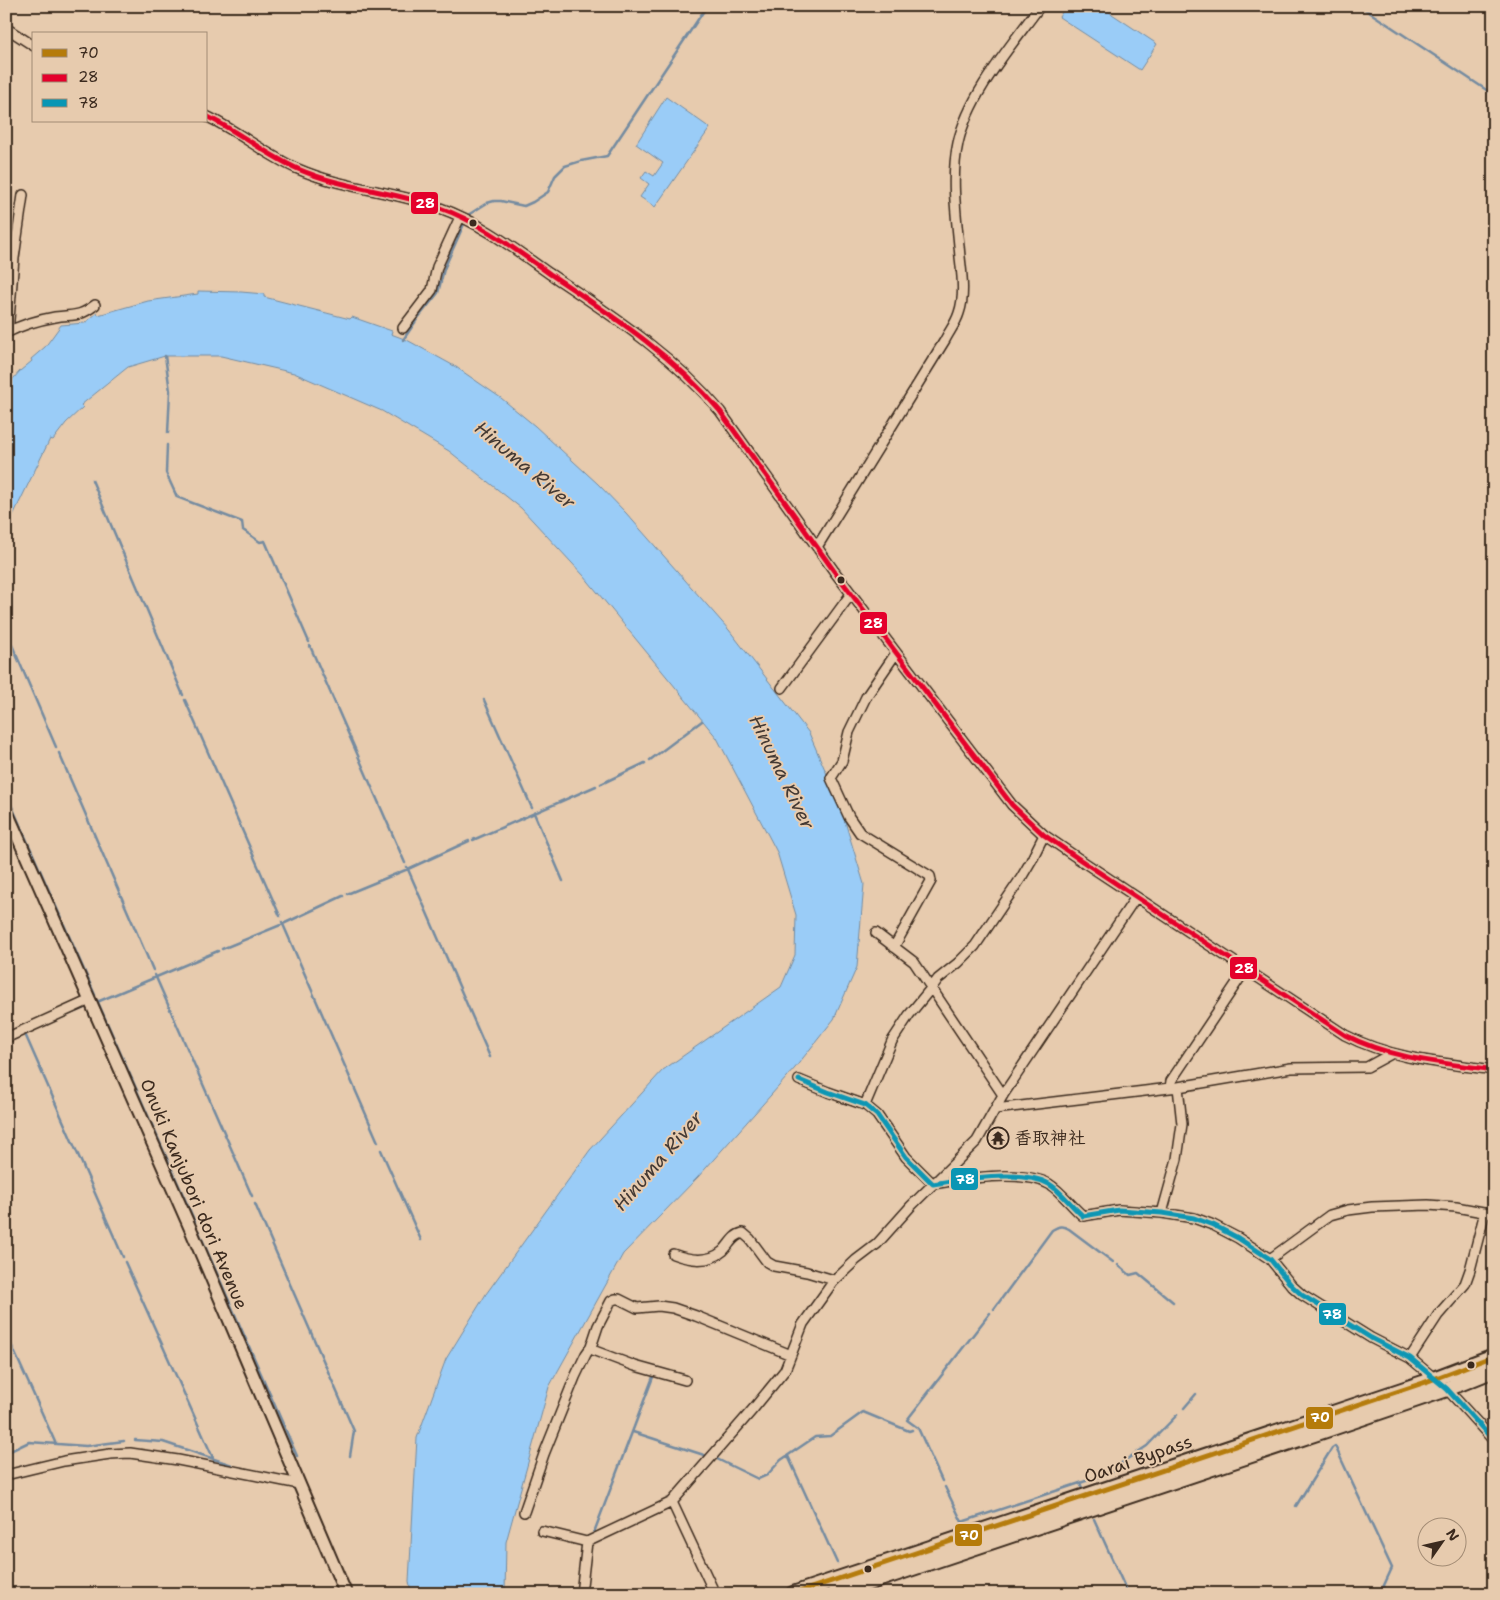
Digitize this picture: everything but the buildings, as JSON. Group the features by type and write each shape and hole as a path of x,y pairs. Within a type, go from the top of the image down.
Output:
{"highway":[{"name":"Oarai Bypass","path":"793,1594 1436,1379 1494,1356"},
{"name":"Oarai Bypass","path":"835,1594 1447,1389 1494,1370"}],"main road":[{"name":"Onuki Kanjubori dori Avenue","path":"6,810 346,1594"}],"street":[{"path":"817,547 945,340 959,314 962,299 962,279 954,184 958,142 972,105 983,86 1040,6"},
{"path":"6,28 32,45"},
{"path":"208,117 288,164 332,182 430,205 460,217 512,247 628,326 667,357 704,391 896,653 1012,804 1044,835 1345,1035 1391,1054 1494,1070"},
{"path":"7,333 14,258 23,195"},
{"path":"403,328 432,290 437,267 460,217"},
{"path":"7,333 25,324 54,317 83,314 95,305"},
{"path":"782,688 852,594"},
{"path":"894,946 931,881 930,876 860,833 849,817 831,778 842,761 849,732 866,697 896,653"},
{"path":"865,1105 892,1042 938,979 958,964 975,946 1021,878 1044,835"},
{"path":"542,1531 587,1542 672,1502 785,1370 803,1324 834,1280 877,1244 911,1206 977,1142 1003,1095 1136,897"},
{"path":"876,933 914,962 1003,1095"},
{"path":"1162,1213 1176,1159 1182,1124 1171,1081 1246,969"},
{"path":"6,1038 90,1000"},
{"path":"995,1109 1174,1087 1291,1068 1367,1067 1391,1054"},
{"path":"799,1080 865,1105 877,1115 906,1157 933,1184"},
{"path":"933,1184 979,1178 1018,1177 1032,1179 1048,1184 1083,1216 1119,1210 1162,1213 1194,1218 1214,1225 1270,1258 1284,1277 1302,1296 1371,1338 1410,1358 1447,1389 1494,1441"},
{"path":"1270,1258 1330,1215 1348,1210 1428,1205 1456,1207 1489,1213 1464,1284 1438,1315 1410,1358"},
{"path":"673,1254 693,1260 716,1256 733,1238 743,1233 750,1239 767,1262 774,1266 807,1272 834,1280"},
{"path":"524,1512 544,1454 575,1377 586,1354 592,1347 598,1326 611,1301 619,1299 637,1308 658,1306 673,1308 791,1355"},
{"path":"592,1347 595,1351 635,1366 685,1380"},
{"path":"6,1475 64,1461 130,1453 178,1460 299,1484"},
{"path":"672,1502 715,1594"},
{"path":"581,1594 587,1542"}],"water":[{"path":"1066,6 1100,6 1157,44 1140,70 1059,17"},
{"path":"666,97 710,128 655,207 640,197 649,184 641,178 646,171 654,176 663,163 636,144"},
{"name":"Hinuma River","path":"198,291 264,294 264,297 350,319 352,317 392,331 391,334 407,340 456,367 501,398 535,426 598,484 626,513 729,630 809,733 839,802 864,884 857,967 834,1019 795,1068 698,1177 623,1254 549,1387 506,1542 505,1594 411,1594 409,1581 417,1438 446,1359 486,1294 590,1150 663,1070 781,987 795,955 796,915 777,852 717,738 584,576 521,508 449,451 382,411 294,373 221,356 165,356 128,367 81,405 83,407 66,423 53,440 50,439 6,530 6,387 32,361 31,359 45,347 61,325 85,323 97,313 98,315 148,301 198,294"}],"waterway":[{"path":"403,340 438,293 444,269 468,215 487,203 494,201 524,206 548,192 555,176 565,166 607,156 707,6"},
{"path":"1360,6 1494,95"},
{"path":"165,356 170,391 168,433"},
{"path":"167,445 166,473 177,497 242,522 243,530 260,542 265,541 309,642"},
{"path":"92,480 183,695"},
{"path":"6,631 56,747"},
{"path":"310,646 405,863"},
{"path":"185,700 280,916"},
{"path":"484,700 532,808"},
{"path":"650,760 702,721"},
{"path":"59,753 153,970"},
{"path":"601,784 645,763"},
{"path":"473,840 596,786"},
{"path":"6,793 95,995"},
{"path":"534,813 563,881"},
{"path":"347,894 469,841"},
{"path":"407,867 490,1057"},
{"path":"222,949 283,924 343,896"},
{"path":"282,922 378,1142"},
{"path":"97,1002 218,951"},
{"path":"155,975 252,1196"},
{"path":"97,1000 195,1222"},
{"path":"53,1021 84,1008"},
{"path":"25,1034 123,1257"},
{"path":"381,1150 421,1240"},
{"path":"255,1204 354,1431 350,1456"},
{"path":"994,1309 1052,1230 1057,1228 1069,1229 1113,1262"},
{"path":"198,1230 297,1456"},
{"path":"125,1262 214,1460"},
{"path":"1118,1265 1130,1275 1138,1273 1173,1302"},
{"path":"942,1481 918,1428 907,1420 990,1313"},
{"path":"6,1333 55,1442"},
{"path":"593,1535 653,1377"},
{"path":"1184,1408 1196,1394"},
{"path":"717,1459 758,1479 767,1475 781,1460 815,1437 830,1436 863,1412 909,1431 912,1430"},
{"path":"1082,1488 1080,1483 1112,1472 1124,1461 1147,1446 1177,1415"},
{"path":"633,1432 707,1456"},
{"path":"135,1440 163,1442 232,1465"},
{"path":"6,1453 29,1442 86,1446 124,1441"},
{"path":"1296,1506 1335,1446 1392,1568 1380,1594"},
{"path":"788,1456 837,1563"},
{"path":"945,1487 962,1522 1080,1483"},
{"path":"1094,1519 1128,1594"}],"transit line":[{"name":"28","path":"208,117 275,157 315,176 423,202 469,221 511,246 640,336 682,371 720,411 834,571 1012,805 1044,835 1345,1035 1381,1050 1399,1055 1494,1070"},
{"name":"78","path":"799,1080 865,1105 877,1115 906,1157 933,1184 992,1176 1024,1177 1037,1179 1049,1184 1083,1216 1119,1210 1162,1213 1194,1218 1213,1225 1238,1238 1270,1259 1302,1295 1371,1338 1410,1358 1447,1389 1494,1441"},
{"name":"70","path":"793,1594 1423,1383 1494,1356"}],"place":[{"name":"香取神社","path":"998,1138"}]}
